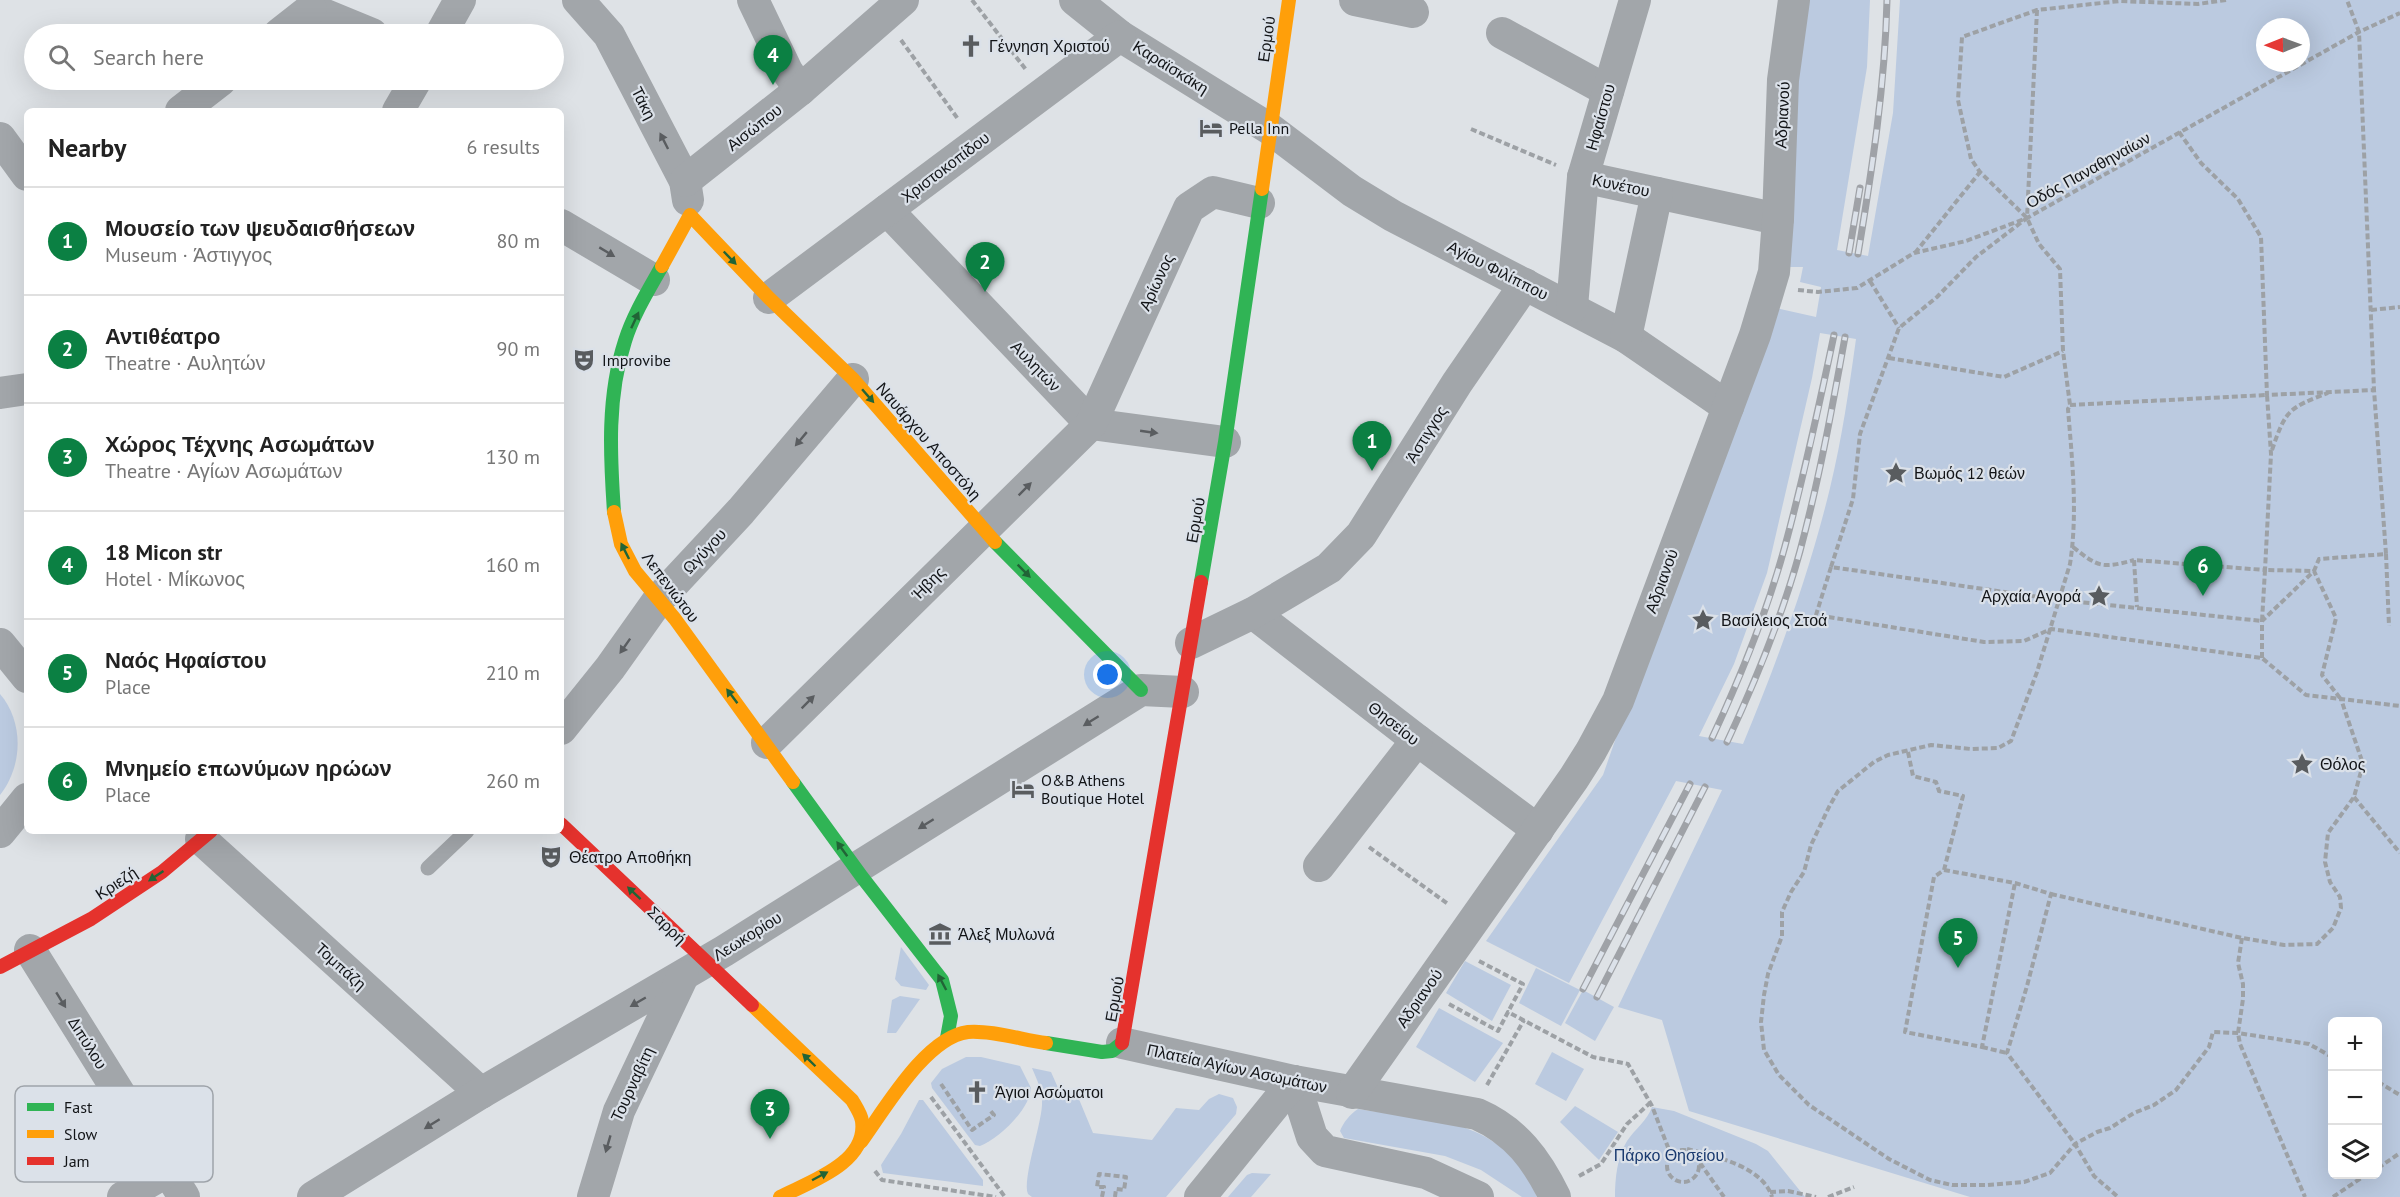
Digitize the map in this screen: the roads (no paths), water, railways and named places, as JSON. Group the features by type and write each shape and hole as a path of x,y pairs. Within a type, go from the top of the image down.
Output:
{"street":[{"path":"447,24 460,0"},
{"name":"Τάκη","path":"578,0 609,35 685,181 690,215"},
{"path":"753,0 787,71 800,90"},
{"name":"Καραϊσκάκη","path":"1075,0 1120,36 1270,129"},
{"name":"Ερμού","path":"1122,1043 1225,442 1288,0"},
{"path":"1355,0 1413,12"},
{"name":"Ηφαίστου","path":"1572,307 1583,177 1635,0"},
{"name":"Αδριανού","path":"1353,1093 1538,830 1591,751 1617,701 1755,335 1771,284 1778,219 1783,80 1794,0"},
{"path":"289,24 308,5 350,24"},
{"name":"Αισώπου","path":"685,181 800,90 894,9"},
{"path":"1502,33 1608,91"},
{"name":"Χριστοκοπίδου","path":"769,298 1120,36"},
{"path":"185,108 208,90"},
{"path":"400,108 410,90"},
{"name":"Αγίου Φιλίππου","path":"1270,129 1352,191 1393,216 1626,337 1728,406"},
{"path":"0,138 24,171"},
{"name":"Κυνέτου","path":"1583,177 1778,219"},
{"name":"Αρίωνος","path":"1091,424 1189,208 1213,192 1259,203"},
{"path":"1626,337 1657,193"},
{"name":"Αυλητών","path":"887,210 1091,424"},
{"name":"Λεπενιώτου","path":"690,215 654,280 626,338 618,365 613,393 610,459 614,519 621,544 635,571 659,599 856,868 942,980 949,998 953,1024"},
{"name":"Ναυάρχου Αποστόλη","path":"690,215 769,298 853,379 983,530 1141,690"},
{"path":"564,227 654,280"},
{"name":"Άστιγγος","path":"1191,643 1253,613 1329,567 1361,535 1457,384 1525,284"},
{"name":"Ωγύγου","path":"564,725 610,668 659,599 741,511 853,379"},
{"path":"0,393 24,389"},
{"path":"1091,424 1225,442"},
{"name":"Ήβης","path":"766,743 1091,424"},
{"name":"Θησείου","path":"1253,613 1538,830"},
{"path":"0,644 24,670"},
{"path":"1141,690 1183,692"},
{"name":"Λεωκορίου","path":"313,1197 481,1093 695,969 1141,690"},
{"path":"1319,866 1417,740"},
{"path":"0,832 24,803"},
{"name":"Σαρρή","path":"564,827 695,969 863,1100"},
{"name":"Κριεζή","path":"0,967 91,919 162,872 206,835"},
{"name":"Τομπάζη","path":"206,835 481,1093"},
{"name":"Διπύλου","path":"30,950 115,1086"},
{"name":"Τουρναβίτη","path":"593,1197 619,1111 695,969"},
{"name":"Πλατεία Αγίων Ασωμάτων","path":"953,1024 974,1022 1122,1043 1353,1093 1455,1109 1491,1120 1512,1135 1528,1150 1553,1194"},
{"path":"947,1038 953,1024"},
{"path":"859,1146 862,1119 860,1111 863,1100 887,1090 933,1035 953,1024"},
{"name":"Πλατεία Αγίων Ασωμάτων","path":"780,1197 843,1163 859,1146 922,1060 947,1038 975,1032 1102,1052 1112,1051 1122,1043"},
{"path":"1200,1197 1294,1081"},
{"path":"1294,1081 1312,1137 1325,1150 1426,1173 1478,1197"},
{"path":"123,1197 149,1182"},
{"name":"Διπύλου","path":"175,1182 184,1197"}],"lane":[{"path":"429,868 464,834"}],"railway":[{"path":"1858,254 1881,96 1887,0"},
{"path":"1849,253 1860,188"},
{"path":"1712,738 1753,644 1778,571 1805,467 1834,335"},
{"path":"1727,742 1768,648 1793,576 1819,471 1845,337"},
{"path":"1583,989 1690,784"},
{"path":"1597,997 1705,787"}],"place":[{"name":"Γέννηση Χριστού","path":"971,46"},
{"name":"18 Micon str","path":"773,85"},
{"name":"Pella Inn","path":"1211,128"},
{"name":"Αντιθέατρο","path":"985,292"},
{"name":"Improvibe","path":"584,360"},
{"name":"Μουσείο των ψευδαισθήσεων","path":"1372,471"},
{"name":"Βωμός 12 θεών","path":"1896,473"},
{"name":"Αρχαία Αγορά","path":"2099,596"},
{"name":"Μνημείο επωνύμων ηρώων","path":"2203,596"},
{"name":"Βασίλειος Στοά","path":"1703,620"},
{"name":"Θόλος","path":"2302,764"},
{"name":"O&B Athens Boutique Hotel","path":"1023,789"},
{"name":"Θέατρο Αποθήκη","path":"551,857"},
{"name":"Άλεξ Μυλωνά","path":"940,934"},
{"name":"Ναός Ηφαίστου","path":"1958,968"},
{"name":"Άγιοι Ασώματοι","path":"977,1092"},
{"name":"Χώρος Τέχνης Ασωμάτων","path":"770,1139"}],"park label":[{"name":"Πάρκο Θησείου","path":"1669,1155"}]}
